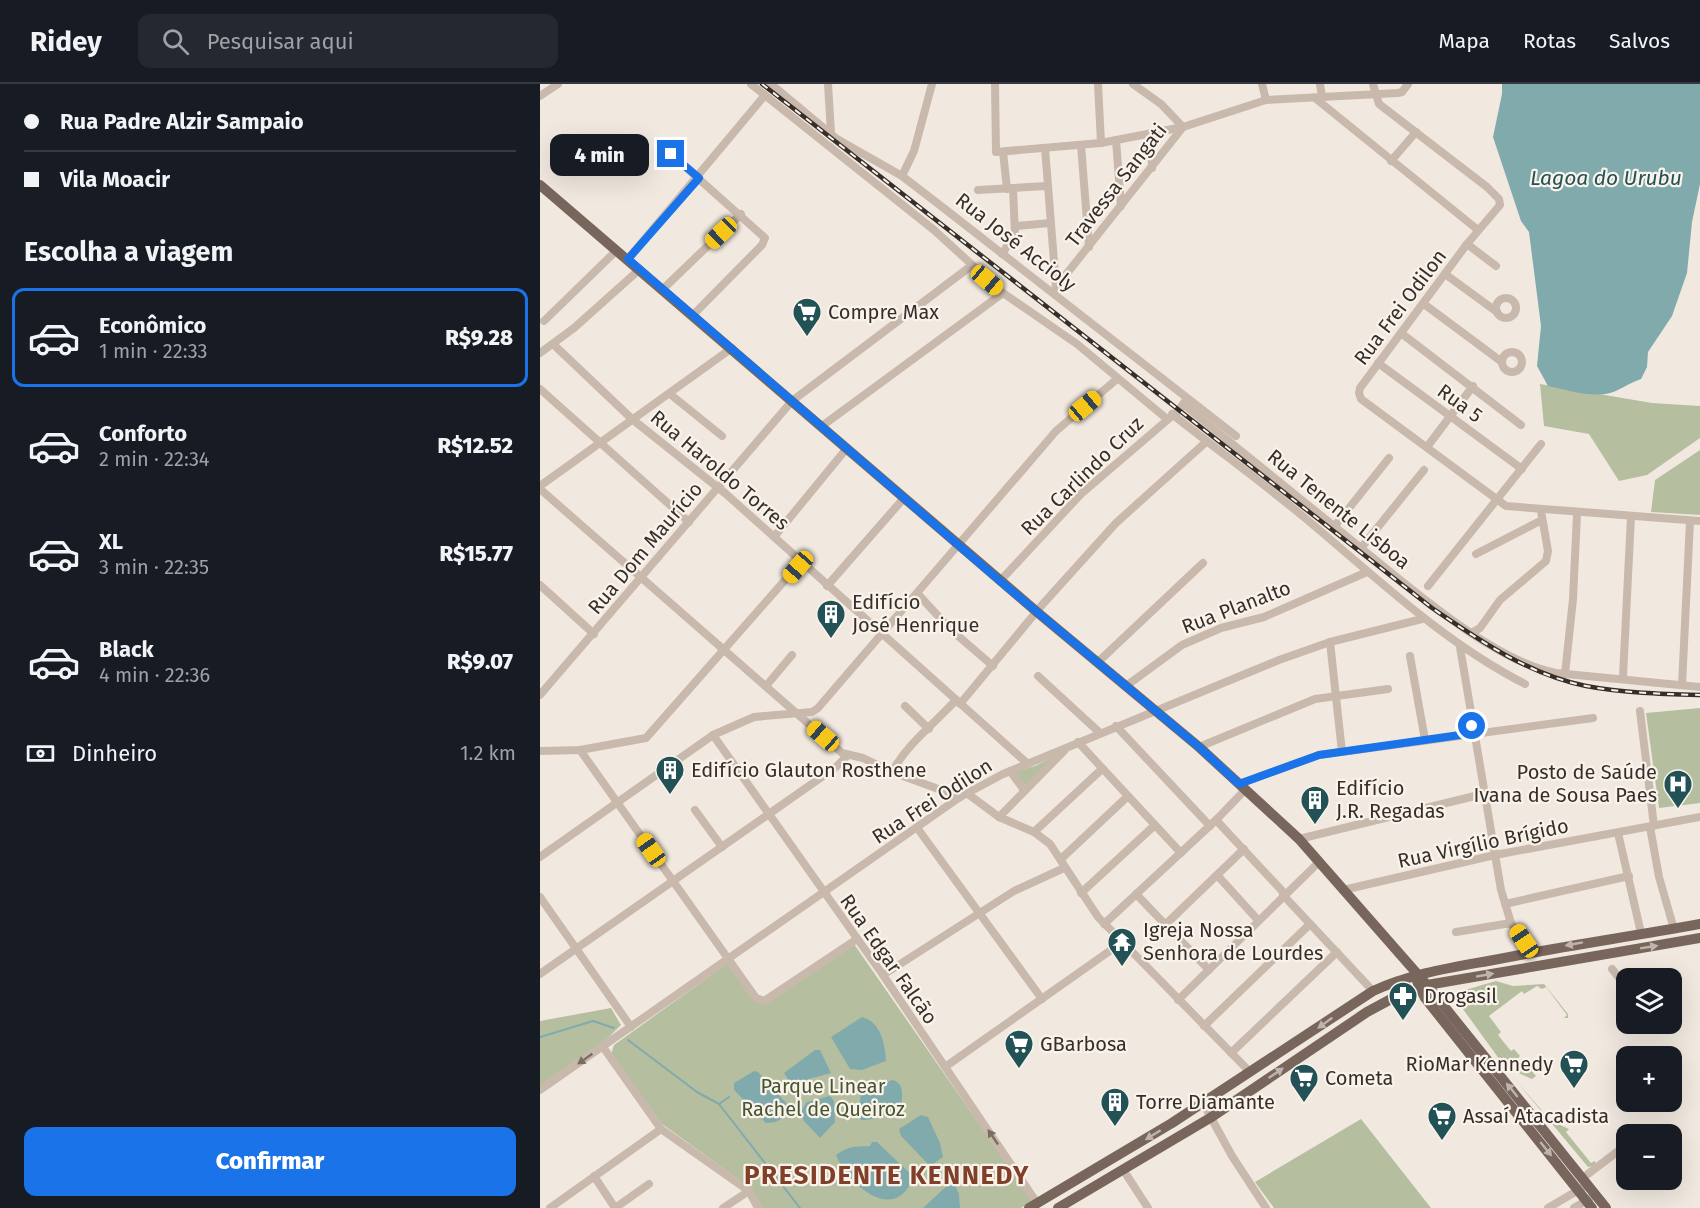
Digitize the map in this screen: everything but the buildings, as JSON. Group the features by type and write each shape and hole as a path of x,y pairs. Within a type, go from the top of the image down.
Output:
{"main road":[{"path":"540,185 1000,581 1199,747 1299,839 1466,1034 1585,1183 1592,1201 1606,1208"},
{"path":"1035,1206 1203,1104 1374,991 1416,975 1531,952 1696,925"},
{"path":"1599,940 1597,947 1602,954"},
{"path":"1058,1208 1210,1118 1367,1012 1423,986 1602,954 1699,940"},
{"path":"1456,980 1449,986 1444,996 1466,1034"},
{"path":"1423,986 1425,998 1585,1183"}],"street":[{"path":"540,96 558,84"},
{"path":"751,84 934,230 1003,293 1077,344 1117,379 1206,442 1306,519 1422,619 1452,638 1460,647 1481,657 1491,667 1525,684"},
{"name":"Rua José Accioly","path":"771,84 831,132 837,140 902,176 1002,254 1055,289 1186,401 1236,436"},
{"path":"828,84 831,132"},
{"path":"902,176 914,152 932,84"},
{"path":"995,84 1000,152 1010,188 1015,226 1015,234 1002,254"},
{"path":"1098,84 1101,143"},
{"path":"1133,84 1161,104 1183,128"},
{"path":"1262,84 1266,100"},
{"path":"1319,98 1320,84"},
{"path":"1373,84 1374,94"},
{"path":"1000,152 1101,143 1183,128 1266,100 1402,92 1408,84"},
{"name":"Rua Frei Odilon","path":"1374,94 1384,108 1499,200 1498,209 1467,244 1360,388 1361,399 1506,506 1541,516 1577,514 1695,521"},
{"path":"628,259 699,178 765,95"},
{"path":"1319,98 1390,161 1478,230"},
{"name":"Travessa Sangati","path":"1055,289 1183,128"},
{"path":"1390,161 1416,132"},
{"path":"1151,133 1152,168"},
{"path":"1116,140 1121,206"},
{"path":"1081,145 1089,247"},
{"path":"1044,148 1055,289"},
{"path":"671,154 763,234 762,245 693,315"},
{"path":"978,190 1046,186"},
{"path":"663,289 741,214"},
{"path":"1015,226 1050,223"},
{"path":"1467,244 1496,266"},
{"path":"544,321 617,250"},
{"name":"Rua Dom Maurício","path":"541,691 594,634 792,401 971,266"},
{"path":"540,353 640,269"},
{"path":"1445,274 1497,312"},
{"path":"822,426 1003,293"},
{"path":"1424,304 1502,362"},
{"path":"1401,333 1521,425"},
{"name":"Rua Haroldo Torres","path":"553,344 632,419 774,537 1028,764"},
{"path":"732,348 540,487 640,579 842,753 859,756 892,772 964,796 999,817 1034,832 1050,844 1104,924 1250,1072"},
{"name":"Rua 5","path":"1378,363 1522,469"},
{"path":"540,857 713,735 754,717 812,712 818,708 1056,431 1117,379"},
{"path":"1427,447 1473,386"},
{"path":"540,389 689,522"},
{"path":"670,394 722,436"},
{"name":"Rua Carlindo Cruz","path":"1000,581 1081,494 1186,401"},
{"name":"Rua Tenente Lisboa","path":"1186,401 1334,527 1493,647 1535,668 1565,674"},
{"path":"892,772 905,750 958,702 993,666 1037,612 1116,523 1206,442"},
{"path":"1428,586 1498,501 1541,444"},
{"path":"774,537 847,448"},
{"path":"1334,527 1389,458"},
{"path":"1361,548 1424,470"},
{"path":"827,586 904,498"},
{"path":"1577,514 1573,599 1565,674 1623,677 1700,687"},
{"path":"1476,554 1541,516 1548,551 1546,561 1500,600 1477,633"},
{"path":"1623,677 1630,516"},
{"path":"1682,685 1695,521"},
{"path":"540,752 580,750 641,740 651,734 801,562"},
{"path":"1098,662 1203,563"},
{"name":"Rua Planalto","path":"1126,686 1182,645 1221,628 1264,617 1367,572"},
{"path":"540,585 594,634"},
{"path":"918,593 950,628 993,666"},
{"name":"Rua Frei Odilon","path":"540,1090 964,796 1010,771 1279,660 1330,642 1422,619"},
{"path":"1330,642 1342,752"},
{"path":"1460,647 1483,794 1505,904 1511,923 1531,952"},
{"path":"766,686 792,655"},
{"path":"1410,656 1425,740"},
{"path":"1038,676 1100,733"},
{"path":"1199,747 1315,699 1388,689"},
{"path":"905,706 929,729"},
{"path":"1640,711 1659,877 1674,929"},
{"path":"1104,924 1213,823 1242,787 1319,755 1593,718"},
{"path":"1116,726 1213,823 1244,849 1310,924 1374,991"},
{"name":"Rua Edgar Falcão","path":"713,735 770,814 823,894 883,975 1035,1206"},
{"path":"999,817 1024,790 1073,745 1102,769 1180,853"},
{"path":"580,750 756,998 764,1000 857,939"},
{"path":"540,974 770,814 848,755"},
{"path":"1034,832 1102,769"},
{"path":"1010,771 1024,790"},
{"path":"1299,839 1483,794"},
{"path":"883,975 1014,891 1063,864 1128,796"},
{"path":"695,810 722,847"},
{"name":"Rua Virgílio Brígido","path":"1343,890 1495,855 1700,818"},
{"path":"1081,893 1155,825"},
{"path":"918,829 1042,999"},
{"path":"1618,833 1641,933"},
{"path":"1165,924 1244,849"},
{"path":"1178,1000 1257,919 1319,862"},
{"path":"1217,875 1257,919"},
{"path":"1505,904 1629,876"},
{"path":"1136,894 1209,970"},
{"path":"540,897 631,1027"},
{"path":"1456,932 1511,923"},
{"path":"1204,1026 1310,924"},
{"path":"1696,925 1699,940"},
{"path":"945,1067 1121,943"},
{"path":"1231,1053 1337,952"},
{"path":"1612,969 1616,974"},
{"path":"603,1047 661,1129 749,1191 758,1208"},
{"path":"1203,1104 1254,1192 1266,1208"},
{"path":"550,1208 661,1129"},
{"path":"1548,1208 1585,1183 1616,1154"},
{"path":"1124,1171 1148,1208"},
{"path":"594,1176 615,1208 649,1184"},
{"path":"723,1208 749,1191"},
{"path":"1574,1208 1592,1201"}],"green space":[{"path":"1540,384 1652,403 1700,406 1700,438 1647,475 1619,481 1589,434 1544,426"},
{"path":"1700,450 1700,515 1651,512 1655,480"},
{"path":"1700,708 1700,803 1659,808 1646,713"},
{"path":"1059,754 1026,786 1014,772 1035,766"},
{"name":"Parque Linear Rachel de Queiroz","path":"854,944 1032,1200 1031,1202 1021,1208 762,1208 752,1189 662,1124 611,1054 614,1045 728,963 766,1003"},
{"path":"1496,981 1513,986 1544,984 1568,1014 1568,1018 1564,1018 1567,1015 1546,987 1542,989 1537,986 1524,994 1522,991 1489,1016 1501,1032 1498,1035 1511,1051 1514,1049 1520,1056 1517,1059 1525,1070 1529,1068 1536,1076 1532,1079 1505,1067 1460,1005 1460,996 1465,990"},
{"path":"611,1008 621,1025 608,1038 540,1086 540,1021"},
{"path":"1513,1077 1551,1121 1569,1129 1566,1132 1591,1163 1594,1161 1598,1165 1588,1167"},
{"path":"1361,1119 1431,1208 1274,1208 1255,1182"}],"water":[{"name":"Lagoa do Urubu","path":"1502,84 1700,84 1700,184 1692,222 1687,273 1672,316 1648,352 1647,367 1641,379 1613,392 1587,394 1548,386 1537,366 1541,326 1529,232 1521,221 1493,137"},
{"path":"862,1017 874,1024 881,1034 886,1061 862,1070 850,1069 831,1037"},
{"path":"815,1050 820,1050 831,1073 791,1084 784,1073"},
{"path":"754,1071 758,1072 788,1105 788,1114 776,1122 766,1123 734,1090 734,1083"},
{"path":"893,1080 901,1086 902,1103 883,1116 861,1120 859,1115 861,1089"},
{"path":"830,1096 834,1101 835,1122 820,1138 804,1121 800,1113 807,1102"},
{"path":"921,1115 928,1117 940,1143 943,1157 932,1165 928,1164 901,1136 899,1129"},
{"path":"872,1142 877,1142 915,1178 905,1192 896,1198 887,1200 878,1198 860,1187 845,1171 836,1155 849,1148 870,1146"},
{"path":"950,1183 954,1183 959,1194 960,1208 923,1208"}],"waterway":[{"path":"540,1037 593,1021 614,1028"},
{"path":"628,1040 697,1092 719,1104 800,1208"},
{"path":"719,1104 729,1097"}],"railway":[{"path":"762,84 1432,608 1468,632 1505,655 1565,681 1614,690 1700,695"}],"place":[{"name":"Compre Max","path":"807,338"},
{"name":"Edifício José Henrique","path":"831,640"},
{"name":"Edifício Glauton Rosthene","path":"670,796"},
{"name":"Posto de Saúde Ivana de Sousa Paes","path":"1678,810"},
{"name":"Edifício J.R. Regadas","path":"1315,826"},
{"name":"Igreja Nossa Senhora de Lourdes","path":"1122,968"},
{"name":"Drogasil","path":"1403,1022"},
{"name":"GBarbosa","path":"1019,1070"},
{"name":"RioMar Kennedy","path":"1574,1090"},
{"name":"Cometa","path":"1304,1104"},
{"name":"Torre Diamante","path":"1115,1128"},
{"name":"Assaí Atacadista","path":"1442,1142"}],"district":[{"name":"PRESIDENTE KENNEDY","path":"887,1175"}],"route":[{"path":"671,154 699,178 628,259 1000,581 1199,747 1239,784 1319,755 1474,733 1472,726"}]}
